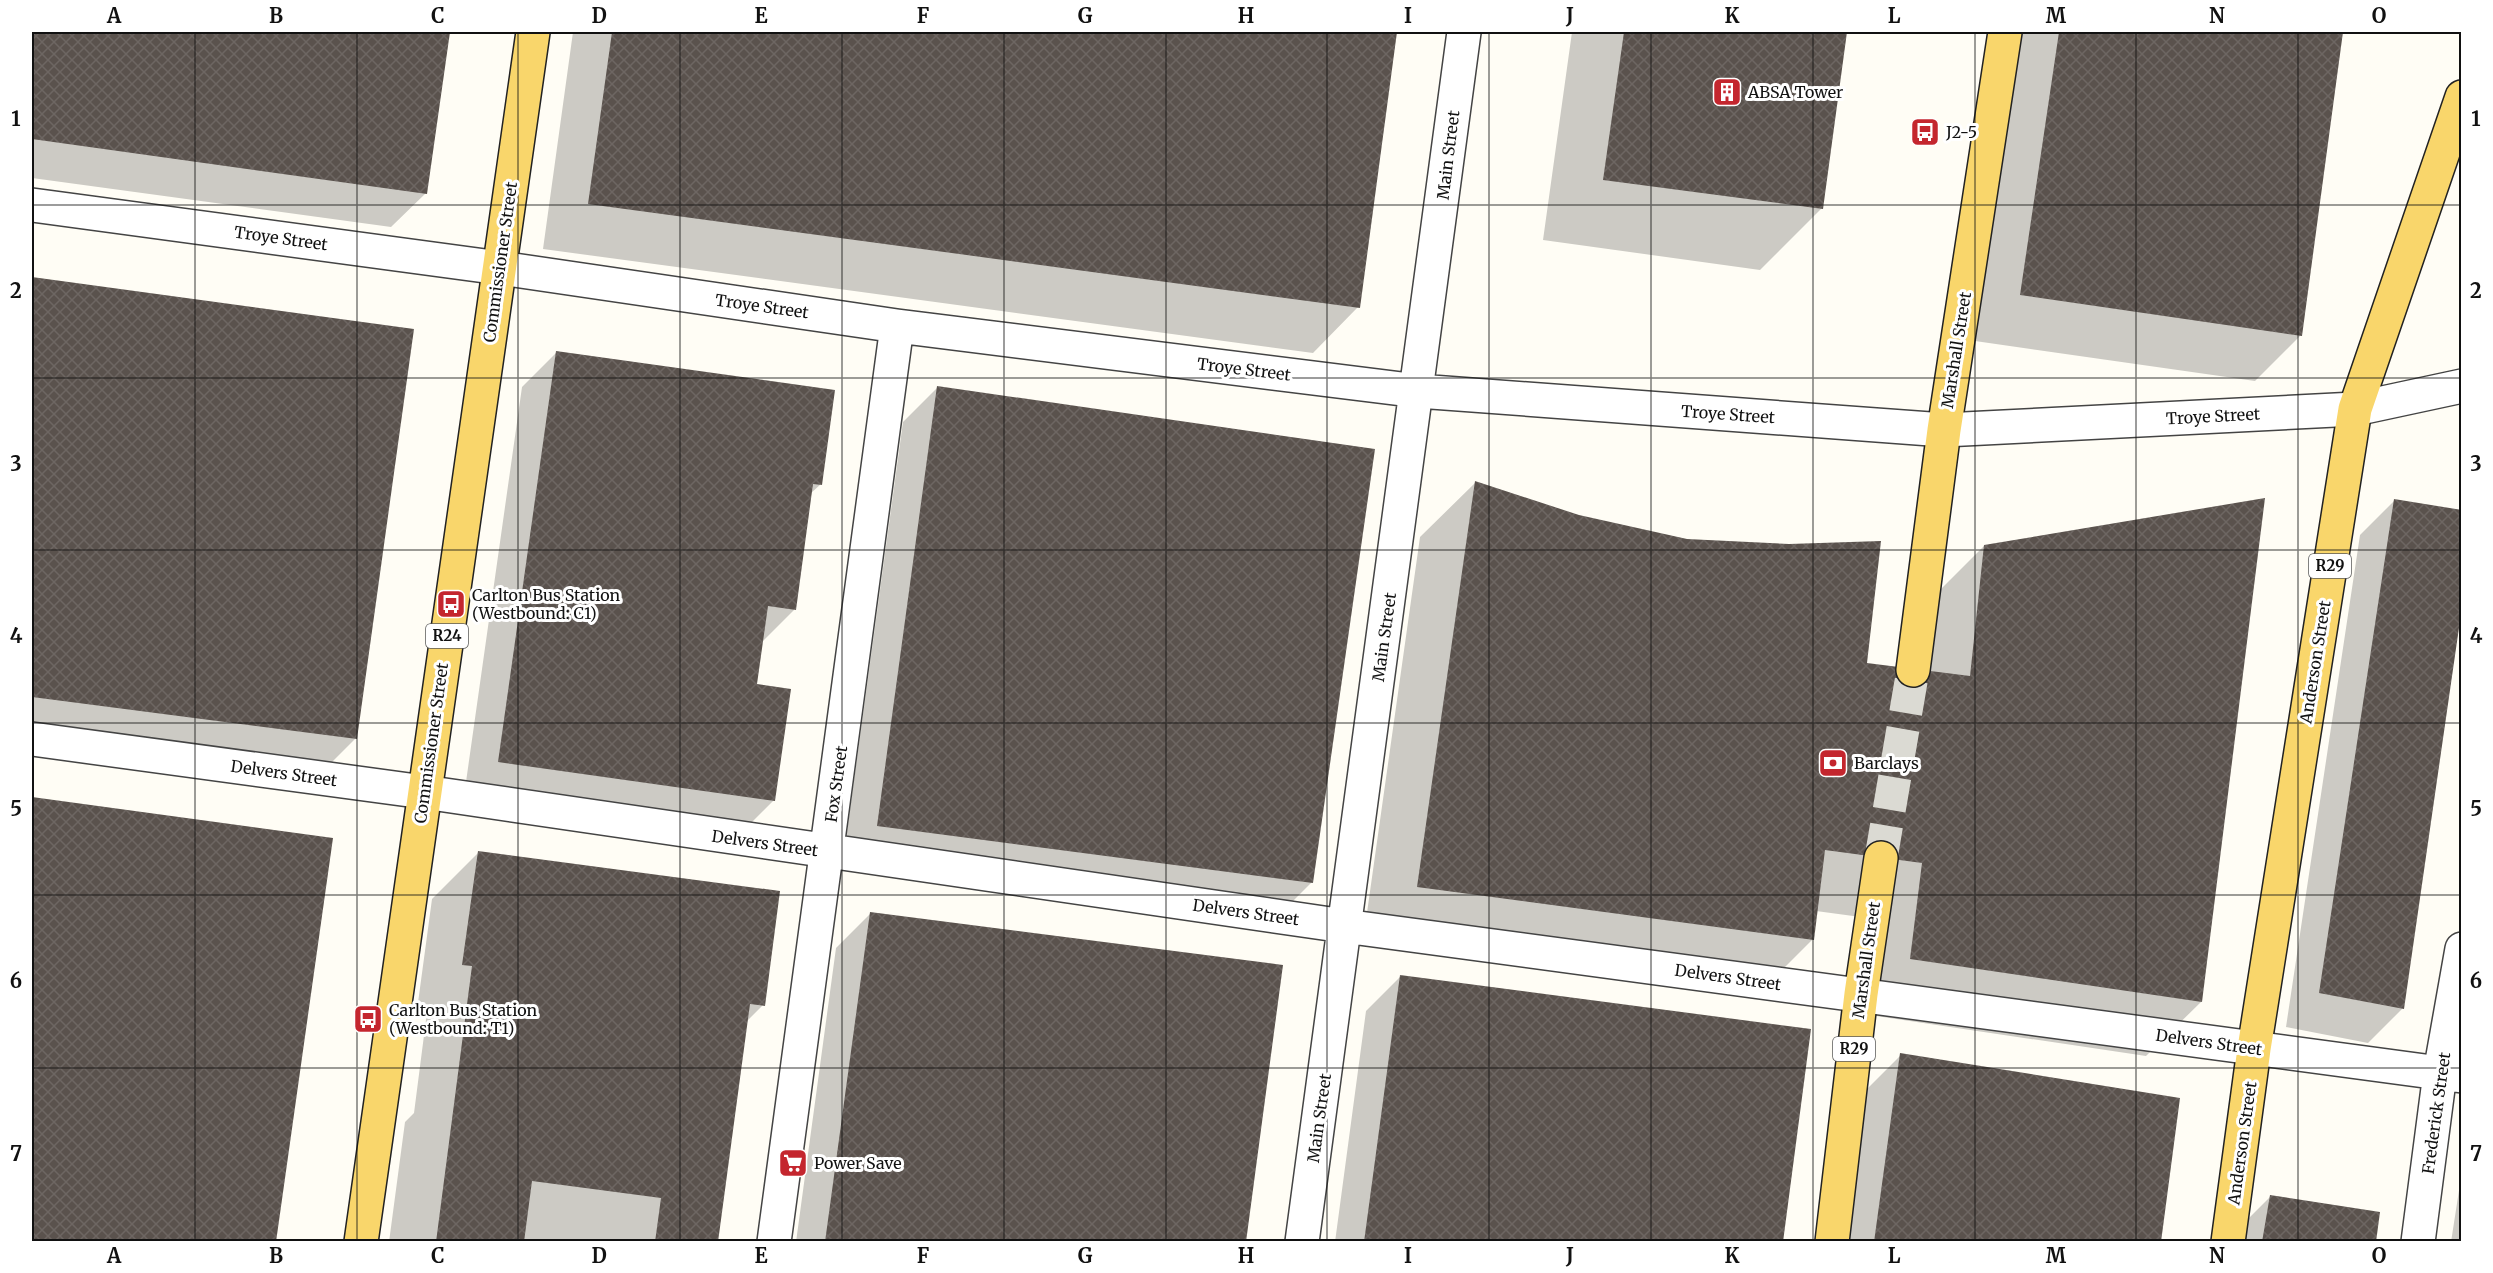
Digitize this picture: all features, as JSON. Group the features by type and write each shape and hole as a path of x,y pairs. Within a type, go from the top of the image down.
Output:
{"main road":[{"name":"Commissioner Street","path":"362,1242 533,32"},
{"name":"Marshall Street","path":"1913,670 1944,430 2005,32"},
{"name":"Anderson Street","path":"2228,1242 2254,1049 2355,409 2452,150 2462,97"},
{"name":"Marshall Street","path":"1832,1242 1861,994 1881,858"}],"street":[{"name":"Main Street","path":"1302,1242 1418,390 1464,32"},
{"name":"Troye Street","path":"32,205 500,268 897,326 1418,390 1944,430 2355,409 2462,386"},
{"name":"Fox Street","path":"774,1242 897,326"},
{"name":"Delvers Street","path":"32,739 424,792 1344,926 2451,1074"},
{"name":"Frederick Street","path":"2418,1242 2451,1074 2462,950"}],"building":[{"path":"32,32 450,32 427,194 32,139"},
{"path":"612,32 1397,32 1360,308 588,204"},
{"name":"ABSA Tower","path":"1624,32 1847,32 1823,209 1603,180"},
{"path":"2059,32 2343,32 2302,336 2020,295"},
{"path":"32,277 414,329 357,739 32,697"},
{"path":"556,351 835,390 822,485 813,484 796,610 768,606 757,684 791,689 775,801 498,762"},
{"path":"937,386 1375,449 1313,883 877,826"},
{"name":"Barclays","path":"1475,481 1579,515 1687,539 1789,544 1881,541 1867,663 1970,676 1984,545 2265,498 2202,1002 1910,959 1922,863 1825,850 1814,940 1417,887"},
{"path":"2394,499 2462,510 2462,607 2404,1009 2319,993"},
{"path":"32,797 333,838 276,1242 32,1242"},
{"path":"478,851 780,891 765,1006 750,1004 718,1242 655,1242 661,1198 532,1181 524,1242 436,1242 472,966 462,965"},
{"path":"870,912 1283,965 1246,1242 825,1242"},
{"path":"1400,975 1811,1029 1783,1242 1364,1242"},
{"path":"1900,1053 2180,1098 2161,1242 1874,1242"},
{"path":"2270,1195 2380,1212 2376,1242 2262,1242"}],"tunnel":[{"path":"1881,858 1913,670"}],"place":[{"name":"ABSA Tower","path":"1727,92"},
{"name":"J2-5","path":"1925,132"},
{"name":"Carlton Bus Station (Westbound: C1)","path":"451,604"},
{"name":"Barclays","path":"1833,763"},
{"name":"Carlton Bus Station (Westbound: T1)","path":"368,1019"},
{"name":"Power Save","path":"793,1163"}]}
